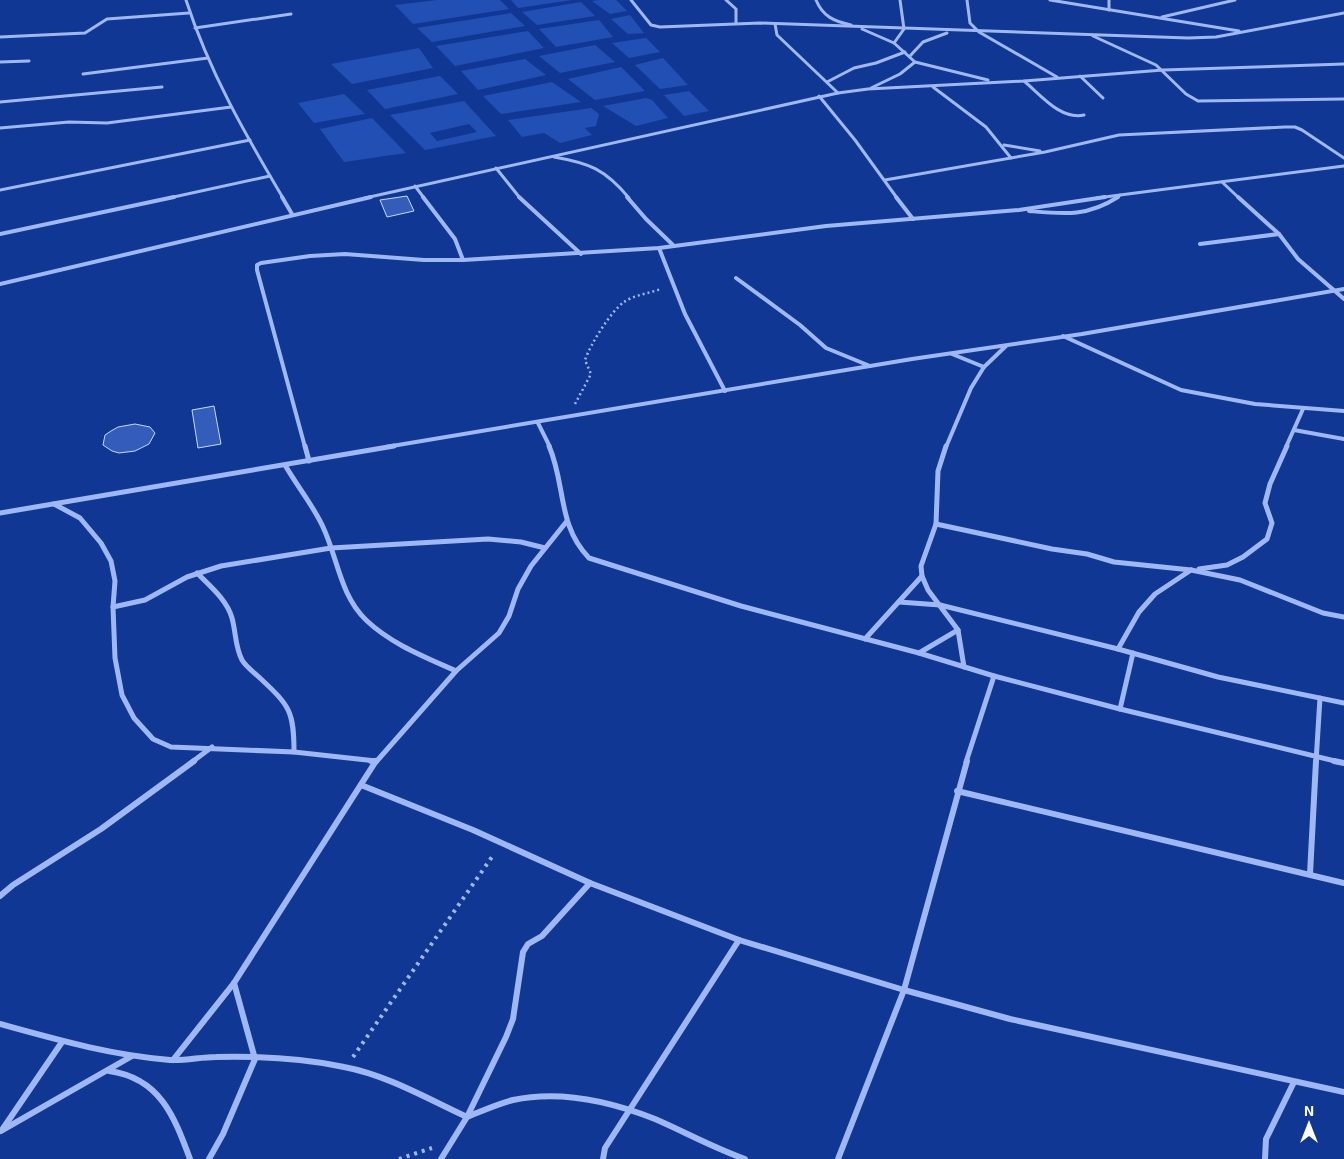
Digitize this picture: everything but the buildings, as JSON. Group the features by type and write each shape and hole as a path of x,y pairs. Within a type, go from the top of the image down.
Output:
{"street":[{"path":"186,0 195,28 231,107 292,214"},
{"path":"631,0 651,25 655,27 736,23 1203,38 1344,13"},
{"path":"726,0 736,9 736,23"},
{"path":"816,0 822,14 830,19 859,28 894,43 915,62 940,71 994,82"},
{"path":"894,43 904,29 900,0"},
{"path":"967,0 970,23 979,32 1058,77"},
{"path":"1050,0 1245,32"},
{"path":"1109,10 1110,0"},
{"path":"1159,18 1235,0"},
{"path":"0,38 85,33 94,30 101,21 107,19 189,13"},
{"path":"195,28 291,14"},
{"path":"823,26 830,19"},
{"path":"910,56 916,48 930,38 955,31 970,23"},
{"path":"775,24 777,35 838,93"},
{"path":"1090,34 1163,70 1190,98 1198,101 1344,99"},
{"path":"827,82 849,70 905,52"},
{"path":"82,74 208,58"},
{"path":"0,62 29,61"},
{"path":"868,89 900,74 915,62"},
{"path":"0,284 292,214 838,93 868,89 933,87 1163,70 1344,64"},
{"path":"1080,76 1103,98"},
{"path":"1024,81 1063,114 1075,117 1084,115"},
{"path":"0,102 162,87"},
{"path":"933,87 979,120 1004,146 1011,158"},
{"path":"820,96 913,219"},
{"path":"0,128 69,122 107,123 231,107"},
{"path":"885,180 1045,152 1119,135 1285,127 1295,127 1309,134 1344,158"},
{"path":"0,190 250,140"},
{"path":"1004,146 1045,152"},
{"path":"552,157 582,162 604,173 618,185 646,219 673,245"},
{"path":"309,461 256,270 257,265 267,261 345,254 424,260 463,260 659,248 826,226 1019,210 1122,194 1344,166"},
{"path":"496,168 521,199 581,254"},
{"path":"0,234 270,176"},
{"path":"1222,182 1279,234 1298,258 1344,299"},
{"path":"415,186 455,239 463,260"},
{"path":"1019,210 1078,215 1098,209 1122,194"},
{"path":"1200,244 1279,234"},
{"path":"659,248 690,325 725,391"},
{"path":"736,278 800,325 826,348 871,366"},
{"path":"0,513 456,435 1344,289"},
{"path":"1063,336 1182,390 1254,404 1344,411"},
{"path":"964,667 958,630 928,590 922,576 921,566 936,524 938,471 942,454 971,388 984,367 1006,346"},
{"path":"952,353 984,367"},
{"path":"1118,649 1139,612 1154,594 1191,570 1212,569 1227,565 1267,539 1272,523 1265,503 1270,484 1303,409"},
{"path":"538,423 553,456 567,521 578,549 589,558 741,606 919,653 994,676 1120,709 1344,763"},
{"path":"1294,430 1344,439"},
{"path":"285,465 321,523 347,595 362,617 374,628 406,647 456,671"},
{"path":"54,504 80,518 100,543 111,561 115,581 115,658 122,695 134,718 153,739 171,747 212,747 294,752 376,762"},
{"path":"173,1060 234,983 376,762 456,671 488,645 499,633 509,616 518,589 545,548 567,521"},
{"path":"936,524 966,529 1052,550 1087,554 1114,562 1191,570 1240,580 1323,613 1344,618"},
{"path":"114,606 144,600 197,573 221,566 331,548 488,539 521,542 545,548"},
{"path":"197,573 222,599 232,617 238,652 243,662 278,695 291,714 294,723 294,752"},
{"path":"865,639 922,576"},
{"path":"899,602 940,605 1118,649 1218,677 1344,703"},
{"path":"919,653 958,630"},
{"path":"1120,709 1133,653"},
{"path":"838,1159 904,990 957,791 994,676"},
{"path":"1310,874 1320,698"},
{"path":"0,896 13,885 101,829 212,747"},
{"path":"361,785 502,842 590,883 739,940 904,990 1010,1019 1344,1092"},
{"path":"957,791 1344,883"},
{"path":"441,1159 450,1142 467,1118 506,1037 513,1018 523,952 528,944 542,936 590,883"},
{"path":"603,1159 605,1148 739,940"},
{"path":"208,1159 223,1134 255,1059 234,983"},
{"path":"0,1024 62,1042 132,1056 173,1060 215,1057 288,1058 346,1067 390,1082 467,1118 516,1100 557,1096 578,1098 656,1120 690,1138 743,1159"},
{"path":"0,1132 62,1042"},
{"path":"0,1132 109,1071 132,1056"},
{"path":"109,1071 133,1076 152,1088 177,1122 190,1159"},
{"path":"1265,1159 1266,1139 1294,1082"}],"path":[{"path":"567,418 586,386 590,374 585,360 588,351 617,308 625,301 645,293 674,286"},
{"path":"346,1067 502,842"},
{"path":"399,1159 450,1142"}],"shaded area":[{"path":"437,0 500,0 509,9 413,24 395,5"},
{"path":"511,0 572,0 518,8"},
{"path":"616,0 627,11 610,14 592,1"},
{"path":"581,2 595,16 537,25 522,12"},
{"path":"511,13 525,26 432,42 417,28"},
{"path":"630,15 644,33 628,34 611,19"},
{"path":"599,20 613,37 556,47 539,29"},
{"path":"528,31 544,48 455,66 436,46"},
{"path":"646,38 660,52 629,58 612,43"},
{"path":"595,45 615,62 560,73 539,56"},
{"path":"419,48 433,68 352,84 331,64"},
{"path":"663,58 688,85 660,89 635,65"},
{"path":"525,59 546,75 478,90 461,71"},
{"path":"621,67 645,91 595,100 568,79"},
{"path":"440,76 458,94 385,109 367,90"},
{"path":"552,82 581,102 501,114 483,96"},
{"path":"689,91 709,111 684,116 664,95"},
{"path":"344,94 365,114 314,123 298,103"},
{"path":"646,98 652,100 668,118 636,126 603,106"},
{"path":"464,101 496,136 425,150 390,115","holes":["469,124 477,132 437,141 430,133"]},
{"path":"591,108 599,114 596,126 585,128 592,135 560,143 544,133 522,137 508,120"},
{"path":"372,118 406,153 344,162 320,129"}]}
